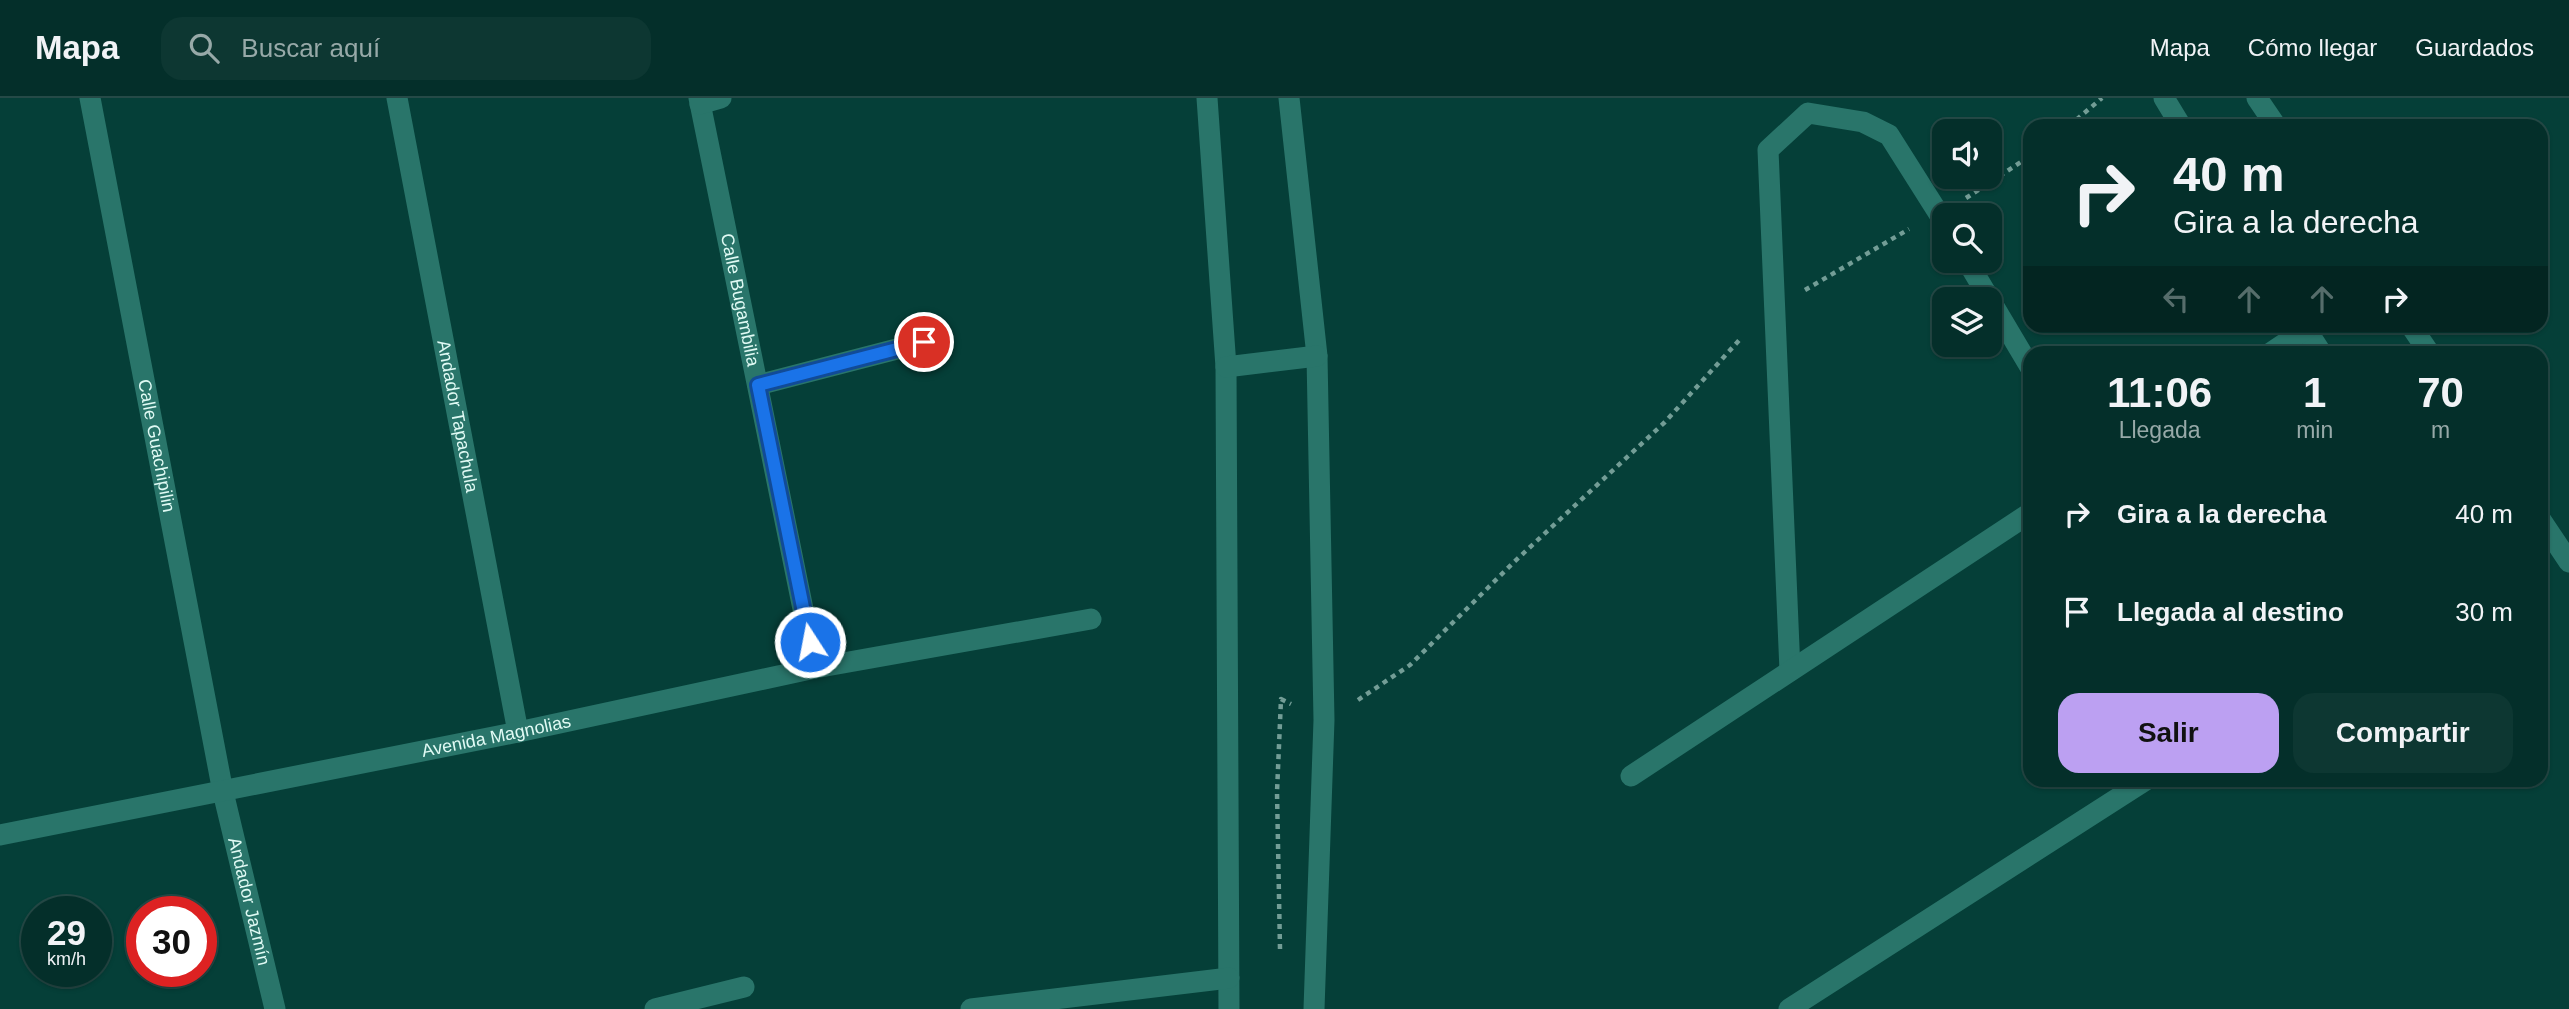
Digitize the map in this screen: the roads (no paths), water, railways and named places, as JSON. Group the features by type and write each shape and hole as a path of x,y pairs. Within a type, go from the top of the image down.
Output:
{"street":[{"name":"Calle Guachipilin","path":"90,98 223,792"},
{"name":"Andador Tapachula","path":"397,98 518,732"},
{"path":"699,101 721,98"},
{"path":"1207,98 1226,367 1229,1009"},
{"path":"1289,98 1317,356 1324,720 1314,1009"},
{"path":"2164,98 2177,119"},
{"path":"2257,98 2271,119"},
{"name":"Calle Bugambilia","path":"699,101 815,668"},
{"path":"1790,671 1768,150 1808,113 1863,121 1889,135 1932,203"},
{"path":"1974,273 2023,355"},
{"path":"2280,346 2297,333"},
{"path":"758,385 924,342"},
{"path":"1226,367 1317,356"},
{"path":"1631,776 2023,518"},
{"path":"2548,530 2569,562"},
{"name":"Avenida Magnolias","path":"0,835 518,732 815,668 1091,619"},
{"path":"1789,1009 2135,787"},
{"name":"Andador Jazmín","path":"223,792 275,1009"},
{"path":"971,1009 1229,978"},
{"path":"655,1009 744,987"}]}
